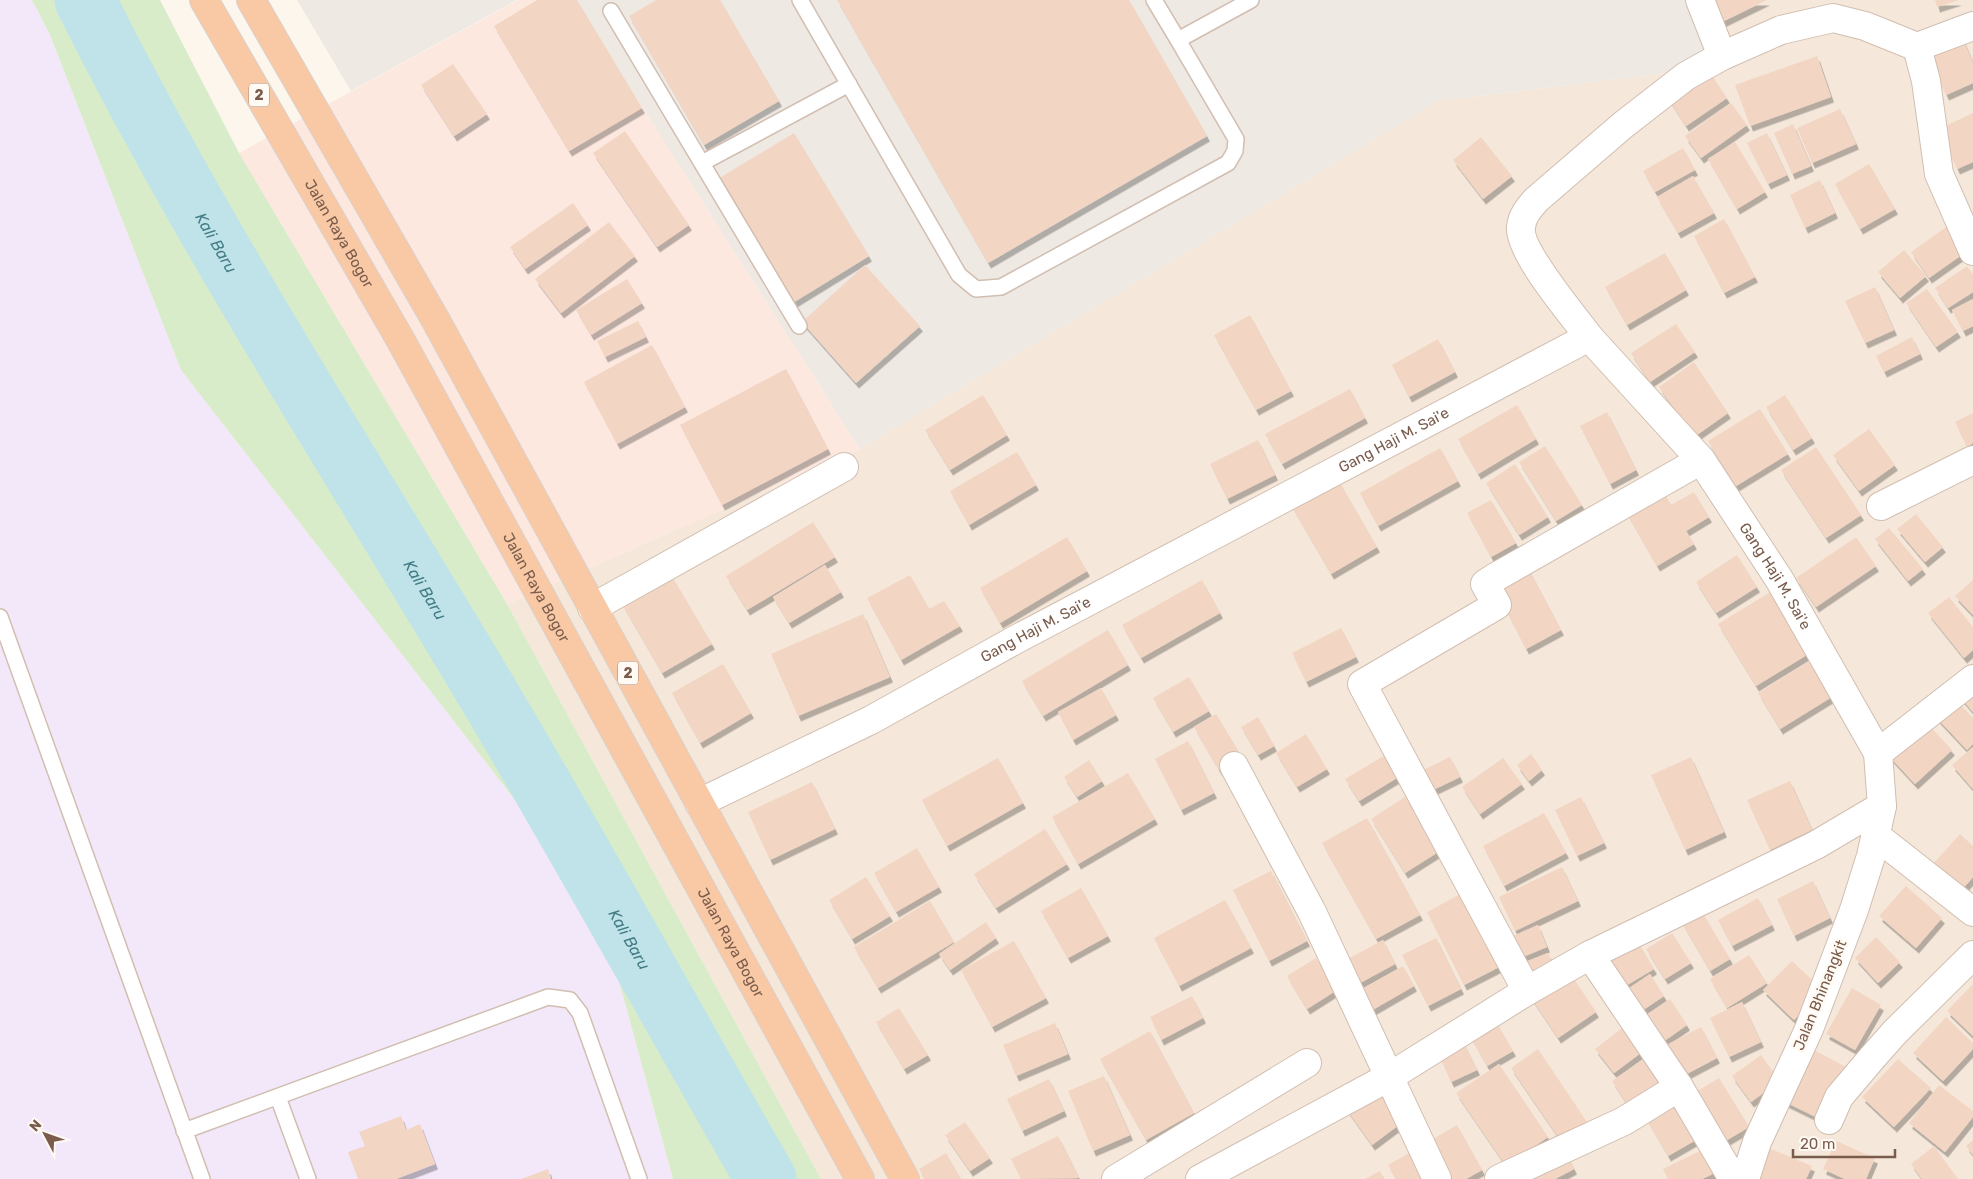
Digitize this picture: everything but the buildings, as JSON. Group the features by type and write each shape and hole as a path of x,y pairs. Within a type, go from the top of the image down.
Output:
{"highway":[{"name":"Jalan Raya Bogor","path":"204,0 400,340 860,1179"},
{"name":"2","path":"251,0 435,319 906,1179"},
{"path":"314,191 349,169"},
{"path":"400,340 435,319"},
{"path":"507,534 544,516"}],"street":[{"path":"1700,0 1722,56"},
{"path":"1589,337 1530,256 1522,240 1521,228 1525,214 1536,200 1623,125 1686,76 1722,56 1781,30 1833,18 1865,26 1917,47 1973,26"},
{"path":"1917,47 1926,81 1939,174 1973,251"},
{"name":"Gang Haji M. Sai'e","path":"699,804 871,720 1024,636 1589,337 1701,460 1779,579 1878,753 1882,806"},
{"path":"1527,990 1362,684 1497,605 1485,584 1494,578 1701,460"},
{"path":"1881,506 1973,460"},
{"path":"592,608 844,467"},
{"path":"1878,753 1973,679"},
{"path":"1234,766 1312,912 1437,1179"},
{"path":"1200,1179 1390,1077 1527,990 1590,955 1816,845 1882,806"},
{"name":"Jalan Bhinangkit","path":"1745,1179 1757,1142 1809,1029 1854,910 1872,856 1882,806"},
{"path":"1875,835 1973,912"},
{"path":"1590,955 1679,1087 1733,1179"},
{"path":"1829,1120 1839,1097 1872,1058 1895,1032 1973,955"},
{"path":"1116,1179 1307,1063"},
{"path":"1499,1179 1624,1121 1679,1087"}],"lane":[{"path":"800,0 959,274 976,289 1001,287 1228,163 1235,151 1236,139 1154,0"},
{"path":"1178,40 1251,0"},
{"path":"611,11 799,326"},
{"path":"702,163 849,84"},
{"path":"0,617 202,1179"},
{"path":"184,1130 548,997 570,1000 580,1013 639,1179"},
{"path":"278,1097 308,1179"}],"shaded area":[{"path":"0,0 32,0 50,35 181,370 599,908 673,1179 0,1179"},
{"path":"297,0 517,0 351,91"},
{"path":"518,0 574,0 860,449 507,604 239,153"},
{"path":"574,0 1698,0 1710,47 1666,73 1438,101 860,449"},
{"path":"1698,0 1973,0 1973,1179 821,1179 507,604 860,449 1438,101 1666,73"}],"green space":[{"path":"32,0 160,0 239,153 507,604 821,1179 673,1179 599,908 181,370 50,35"}],"waterway":[{"name":"Kali Baru","path":"85,0 181,180 231,268 529,763 766,1179"}]}
